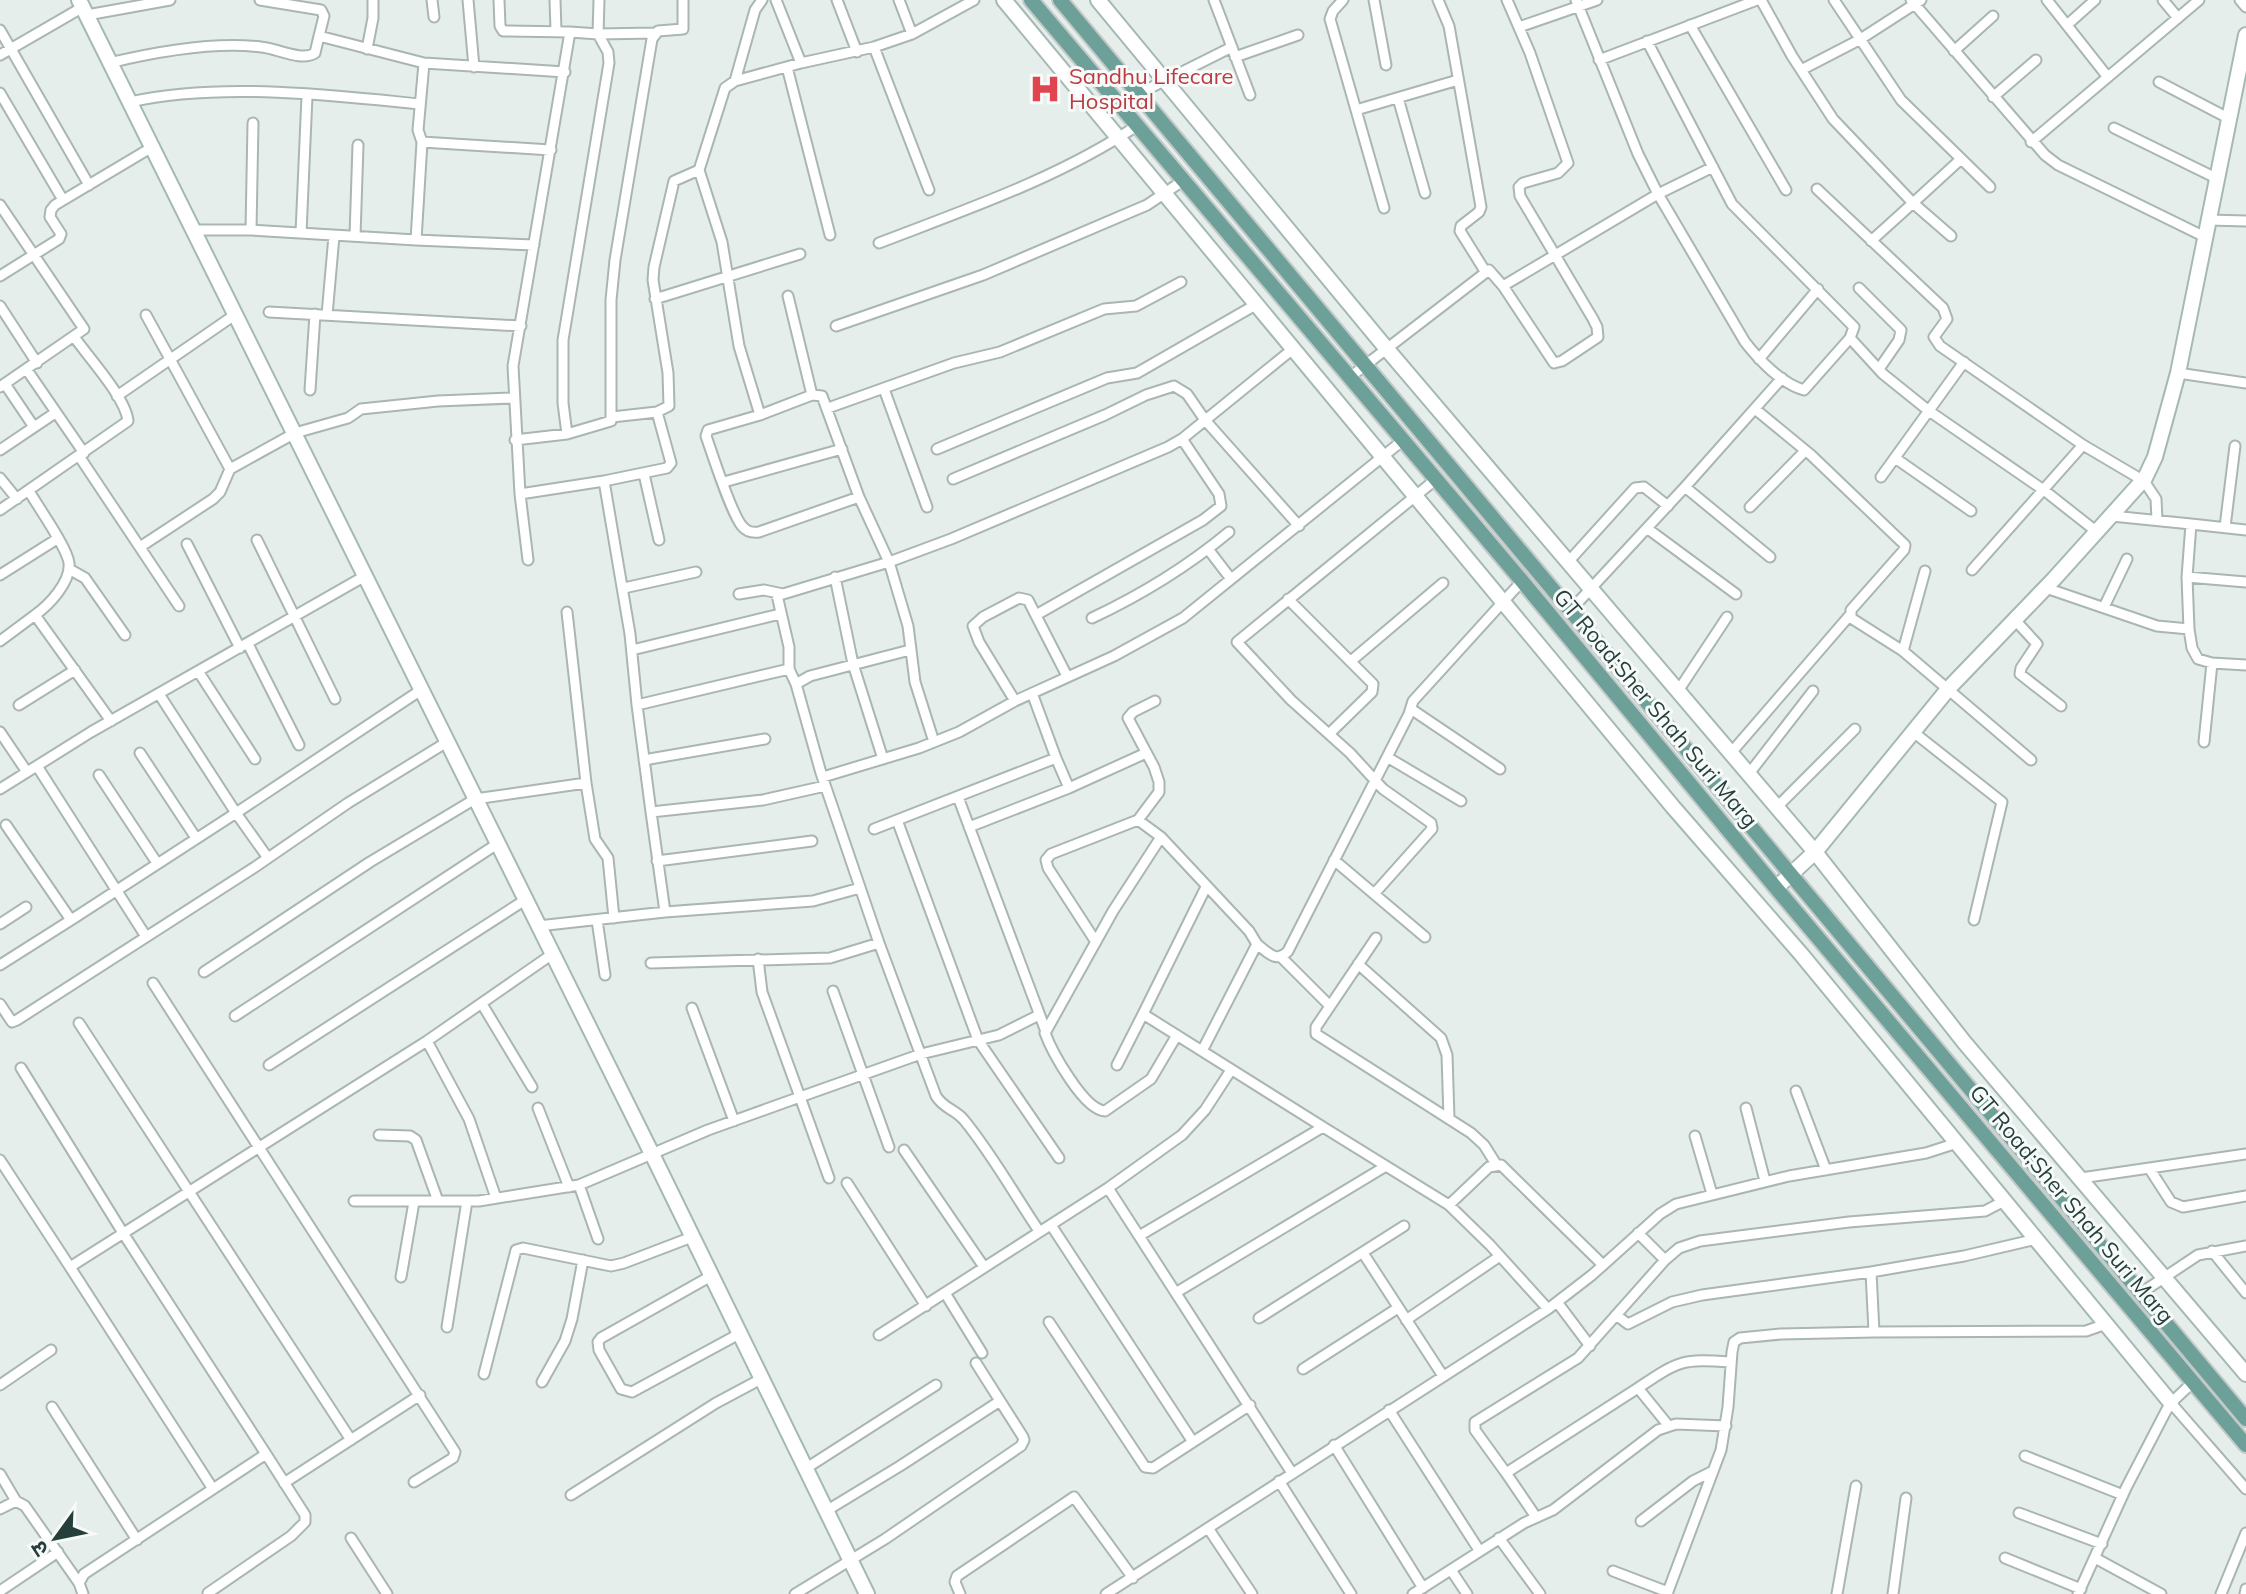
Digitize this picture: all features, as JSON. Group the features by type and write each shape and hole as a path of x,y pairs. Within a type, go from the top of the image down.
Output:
{"main road":[{"path":"1004,0 2006,1200 2171,1403"},
{"name":"GT Road;Sher Shah Suri Marg","path":"1031,0 2246,1445"},
{"name":"GT Road;Sher Shah Suri Marg","path":"1060,0 2246,1419"},
{"path":"1098,0 1386,348 1815,852 1964,1042 2246,1374"},
{"path":"83,7 867,1594"},
{"path":"1776,888 1815,852 1949,688 2144,481 2155,457 2178,373 2246,35"}],"street":[{"path":"0,55 83,7 170,0"},
{"path":"109,63 192,49 247,46 311,56 317,49 324,16 321,10 260,0"},
{"path":"367,49 373,0"},
{"path":"432,0 434,17"},
{"path":"468,0 474,67"},
{"path":"499,0 503,31 556,30 598,34 683,29 683,0"},
{"path":"555,0 556,30"},
{"path":"567,434 563,403 563,340 609,63 608,52 598,34 599,0"},
{"path":"735,81 755,10 762,0"},
{"path":"776,0 801,63"},
{"path":"837,0 857,52"},
{"path":"899,0 912,34"},
{"path":"760,415 739,346 722,242 699,170 721,95 735,81 857,52 912,34 974,0"},
{"path":"1214,0 1250,95"},
{"path":"1343,0 1330,19 1384,208"},
{"path":"1374,0 1386,65"},
{"path":"1438,0 1449,26 1481,207 1460,229 1485,271"},
{"path":"1350,377 1485,271 1493,272 1554,363 1559,363 1598,337 1593,319 1520,196 1519,187 1530,180 1558,173 1568,163 1507,0"},
{"path":"1519,27 1578,3 1597,0"},
{"path":"1599,60 1759,0 1801,70 1845,134 1913,203 1951,236"},
{"path":"1834,0 1901,100 1990,187"},
{"path":"2047,0 2107,76"},
{"path":"2067,25 2095,0"},
{"path":"2163,0 2178,18"},
{"path":"2031,142 2199,0"},
{"path":"2240,0 2246,7"},
{"path":"1801,70 1859,40 1916,1 2031,142 2058,165 2205,237"},
{"path":"1578,3 1632,142 1658,194 1745,342 1759,359 1782,378 1799,389 1805,389 1850,338 1852,323 1738,210 1647,41"},
{"path":"1954,51 1993,16"},
{"path":"1690,25 1786,190"},
{"path":"0,30 89,185"},
{"path":"528,560 515,440 513,366 570,32"},
{"path":"515,440 567,434 611,421 611,300 615,260 655,33"},
{"path":"1138,94 1234,52 1298,35"},
{"path":"319,36 424,63 565,72"},
{"path":"874,47 929,190"},
{"path":"1993,97 2036,60"},
{"path":"416,240 422,142 418,130 419,104 424,63"},
{"path":"787,67 830,235"},
{"path":"1356,110 1458,80"},
{"path":"2159,82 2230,119"},
{"path":"0,93 63,200"},
{"path":"130,102 166,95 210,93 419,104"},
{"path":"301,233 307,96"},
{"path":"1398,98 1425,193"},
{"path":"251,230 253,123"},
{"path":"879,243 1012,191 1094,152 1138,125"},
{"path":"2114,128 2218,179"},
{"path":"422,142 551,150"},
{"path":"355,236 358,145"},
{"path":"0,276 61,237 50,214 53,207 154,146"},
{"path":"1871,241 1961,159"},
{"path":"1503,286 1658,194 1713,167"},
{"path":"612,417 668,408 671,397 655,299 654,267 670,190 677,177 699,170"},
{"path":"836,326 983,275 1147,205 1184,180"},
{"path":"1817,189 1943,308 1947,319 1935,340 2083,445 2144,481 2156,499 2157,519"},
{"path":"0,205 83,327 83,332 75,338 3,386 34,427"},
{"path":"2208,220 2246,221"},
{"path":"195,230 251,230 534,245"},
{"path":"327,315 334,236"},
{"path":"655,299 800,254"},
{"path":"828,408 954,363 1000,352 1104,309 1136,306 1181,282"},
{"path":"1859,288 1898,326 1902,334 1879,369"},
{"path":"1759,359 1818,289"},
{"path":"788,296 812,395"},
{"path":"937,449 1107,378 1137,373 1257,304"},
{"path":"0,306 3,317 37,363"},
{"path":"269,312 521,326"},
{"path":"117,396 236,314"},
{"path":"310,390 315,314"},
{"path":"146,315 230,469"},
{"path":"0,510 128,421 117,396 75,338"},
{"path":"1850,338 1879,369 1929,411 2045,491 2097,532"},
{"path":"739,594 764,590 777,595 889,562 1117,470 1182,439 1294,348"},
{"path":"1881,477 1964,362"},
{"path":"27,370 179,606"},
{"path":"2178,373 2246,383"},
{"path":"1570,611 1648,529 1782,378"},
{"path":"953,479 1170,386 1183,390 1205,420 1299,526"},
{"path":"884,389 927,507"},
{"path":"859,497 753,533 748,531 739,521 706,432 812,395 822,396 859,497 889,562 905,615 915,682 934,742"},
{"path":"140,547 213,499 220,492 230,469 295,433 348,418 361,409 438,401 513,398"},
{"path":"1730,754 1906,548 1805,451 1755,409"},
{"path":"520,494 667,468 671,463 657,412"},
{"path":"0,450 55,413"},
{"path":"1036,615 1203,520 1221,506 1219,494 1182,439"},
{"path":"651,812 763,800 824,782 959,732 1015,701 1114,656 1183,618 1402,441"},
{"path":"1972,570 2083,445"},
{"path":"2225,527 2235,446"},
{"path":"724,482 842,449"},
{"path":"1750,507 1805,451"},
{"path":"1895,458 1971,511"},
{"path":"644,474 659,540"},
{"path":"0,478 17,499"},
{"path":"1374,894 1432,826 1383,789 1237,644 1238,640 1435,480"},
{"path":"604,481 624,588 665,912"},
{"path":"1569,561 1638,486 1644,487 1668,506"},
{"path":"1685,487 1770,557"},
{"path":"0,641 51,601 69,569 68,559 29,491"},
{"path":"2112,516 2246,530"},
{"path":"2191,524 2187,577 2189,629 2194,655 2212,663 2246,665"},
{"path":"1648,529 1736,594"},
{"path":"1092,618 1156,584 1229,532"},
{"path":"0,575 57,539"},
{"path":"257,540 335,699"},
{"path":"187,544 299,745"},
{"path":"1208,549 1231,579"},
{"path":"2104,607 2127,559"},
{"path":"69,569 85,578 125,635"},
{"path":"1903,651 1925,571"},
{"path":"624,588 696,572"},
{"path":"0,789 111,721 365,576"},
{"path":"835,577 853,664 883,759"},
{"path":"2187,577 2246,582"},
{"path":"1281,957 1291,946 1419,692 1522,581"},
{"path":"1351,661 1443,583"},
{"path":"2046,588 2157,626 2189,629"},
{"path":"777,595 789,647 789,669 824,782 879,943 939,1101 962,1117 1039,1231"},
{"path":"1015,701 979,642 973,626 983,617 1022,597 1028,600 1067,676"},
{"path":"1288,599 1371,681 1373,689 1329,734"},
{"path":"567,612 586,783 595,839 609,862 614,918"},
{"path":"632,650 780,614"},
{"path":"35,615 111,721"},
{"path":"1850,615 1903,651 2031,760"},
{"path":"1678,691 1727,617"},
{"path":"2015,620 2037,644 2020,674 2061,706"},
{"path":"796,684 810,676 910,650"},
{"path":"2204,742 2212,663"},
{"path":"637,705 789,669"},
{"path":"19,705 75,670"},
{"path":"198,671 255,759"},
{"path":"0,965 421,690"},
{"path":"1748,775 1813,691"},
{"path":"1032,693 1069,788"},
{"path":"159,694 268,858"},
{"path":"1096,942 1048,868 1046,860 1051,854 1138,820 1160,789 1154,767 1128,718 1133,712 1155,701"},
{"path":"1411,709 1500,769"},
{"path":"1776,808 1855,729"},
{"path":"1912,731 2002,802 1974,920"},
{"path":"0,732 27,772"},
{"path":"644,760 765,739"},
{"path":"0,1030 447,742"},
{"path":"140,753 196,838"},
{"path":"969,827 1069,788 1146,753"},
{"path":"1387,757 1461,801"},
{"path":"874,829 1056,758"},
{"path":"37,766 145,935"},
{"path":"99,775 157,863"},
{"path":"204,972 359,869 475,799 586,783"},
{"path":"958,797 1053,1051 1087,1103 1098,1111 1105,1111 1151,1079 1177,1035"},
{"path":"897,820 978,1040 1059,1158"},
{"path":"1138,820 1161,837 1249,931 1257,944 1274,957 1281,957 1330,1006"},
{"path":"6,825 71,920"},
{"path":"1045,1029 1161,837"},
{"path":"657,861 812,841"},
{"path":"235,1016 497,844"},
{"path":"1334,860 1425,937"},
{"path":"1117,1065 1206,887"},
{"path":"538,926 665,912 813,901 860,888"},
{"path":"269,1065 525,900"},
{"path":"0,924 26,907"},
{"path":"597,920 605,975"},
{"path":"1376,938 1315,1031 1320,1038 1477,1138 1496,1164 1504,1167 1603,1265"},
{"path":"651,963 830,958 879,943"},
{"path":"1202,1051 1257,944"},
{"path":"70,1267 427,1041 551,955"},
{"path":"758,959 762,992 829,1178"},
{"path":"1358,964 1441,1038 1447,1055 1449,1118"},
{"path":"153,983 420,1395 455,1455 414,1482"},
{"path":"833,991 889,1147"},
{"path":"0,1004 12,1022"},
{"path":"482,1004 532,1087"},
{"path":"692,1008 734,1121"},
{"path":"1143,1014 1449,1205 1548,1309"},
{"path":"354,1201 467,1201 574,1186 861,1074 921,1054 999,1035 1039,1015"},
{"path":"79,1023 351,1440"},
{"path":"427,1041 469,1119 496,1198"},
{"path":"21,1068 305,1515 304,1525 208,1593"},
{"path":"879,1335 1157,1154 1193,1125 1231,1070"},
{"path":"1796,1091 1826,1170"},
{"path":"538,1108 598,1239"},
{"path":"1746,1108 1765,1181"},
{"path":"1139,1236 1323,1127"},
{"path":"379,1135 410,1136 416,1140 438,1201"},
{"path":"1695,1136 1712,1194"},
{"path":"1106,1594 1548,1309 1671,1206 1765,1181 1914,1156 1957,1143"},
{"path":"904,1150 984,1267"},
{"path":"2081,1178 2246,1154"},
{"path":"0,1160 213,1489"},
{"path":"1449,1205 1496,1164"},
{"path":"1177,1292 1386,1166"},
{"path":"2149,1168 2171,1202 2183,1207 2246,1196"},
{"path":"847,1183 926,1306"},
{"path":"1108,1188 1292,1473"},
{"path":"1536,1517 1475,1430 1475,1422 1565,1367 1590,1346 1679,1248 1700,1241 1849,1222 1985,1211 2006,1200"},
{"path":"447,1327 467,1201"},
{"path":"401,1277 414,1202"},
{"path":"1051,1225 1193,1442"},
{"path":"1259,1318 1404,1226"},
{"path":"1638,1233 1665,1260"},
{"path":"484,1374 516,1250 522,1247 618,1265 692,1237"},
{"path":"1616,1315 1628,1324 1672,1302 1702,1295 1871,1272 1964,1256 2037,1239"},
{"path":"2141,1293 2185,1261 2212,1251 2246,1246"},
{"path":"2212,1251 2246,1293"},
{"path":"1363,1253 1443,1376"},
{"path":"1406,1320 1500,1256"},
{"path":"542,1382 565,1341 583,1260"},
{"path":"1871,1272 1874,1332"},
{"path":"711,1276 601,1338 599,1350 621,1389 632,1392 739,1334"},
{"path":"945,1293 982,1353"},
{"path":"1557,1302 1590,1346"},
{"path":"1303,1369 1398,1308"},
{"path":"1049,1322 1145,1467 1153,1468 1250,1405"},
{"path":"1613,1571 1667,1593 1721,1450 1734,1342 1744,1336 2086,1331 2106,1324"},
{"path":"0,1385 51,1350"},
{"path":"1506,1473 1667,1369 1684,1361 1731,1362"},
{"path":"795,1594 908,1524 1021,1446 1023,1437 976,1363"},
{"path":"571,1495 716,1403 761,1379"},
{"path":"2005,1558 2080,1591 2123,1495 2171,1403 2193,1382"},
{"path":"805,1469 936,1385"},
{"path":"1638,1388 1668,1425"},
{"path":"284,1483 420,1395"},
{"path":"826,1511 1000,1401"},
{"path":"2171,1403 2246,1489"},
{"path":"52,1407 137,1540"},
{"path":"1389,1410 1479,1550"},
{"path":"1413,1594 1499,1538 1553,1510 1668,1425 1726,1426"},
{"path":"1334,1445 1423,1588"},
{"path":"79,1583 84,1574 266,1454"},
{"path":"2025,1456 2123,1495"},
{"path":"1641,1521 1693,1481 1711,1472"},
{"path":"0,1474 16,1501 25,1506 58,1552 83,1594"},
{"path":"1279,1481 1351,1594"},
{"path":"1837,1594 1856,1486"},
{"path":"960,1594 955,1582 957,1576 1074,1497 1133,1578"},
{"path":"1893,1594 1906,1498"},
{"path":"0,1509 16,1501"},
{"path":"2019,1513 2102,1544"},
{"path":"1208,1528 1252,1594"},
{"path":"2221,1594 2246,1533"},
{"path":"351,1538 387,1594"},
{"path":"1499,1538 1540,1594"},
{"path":"0,1591 58,1552"},
{"path":"2095,1558 2161,1594"},
{"path":"1451,1570 1467,1594"}],"place":[{"name":"Sandhu Lifecare Hospital","path":"1045,89"}]}
